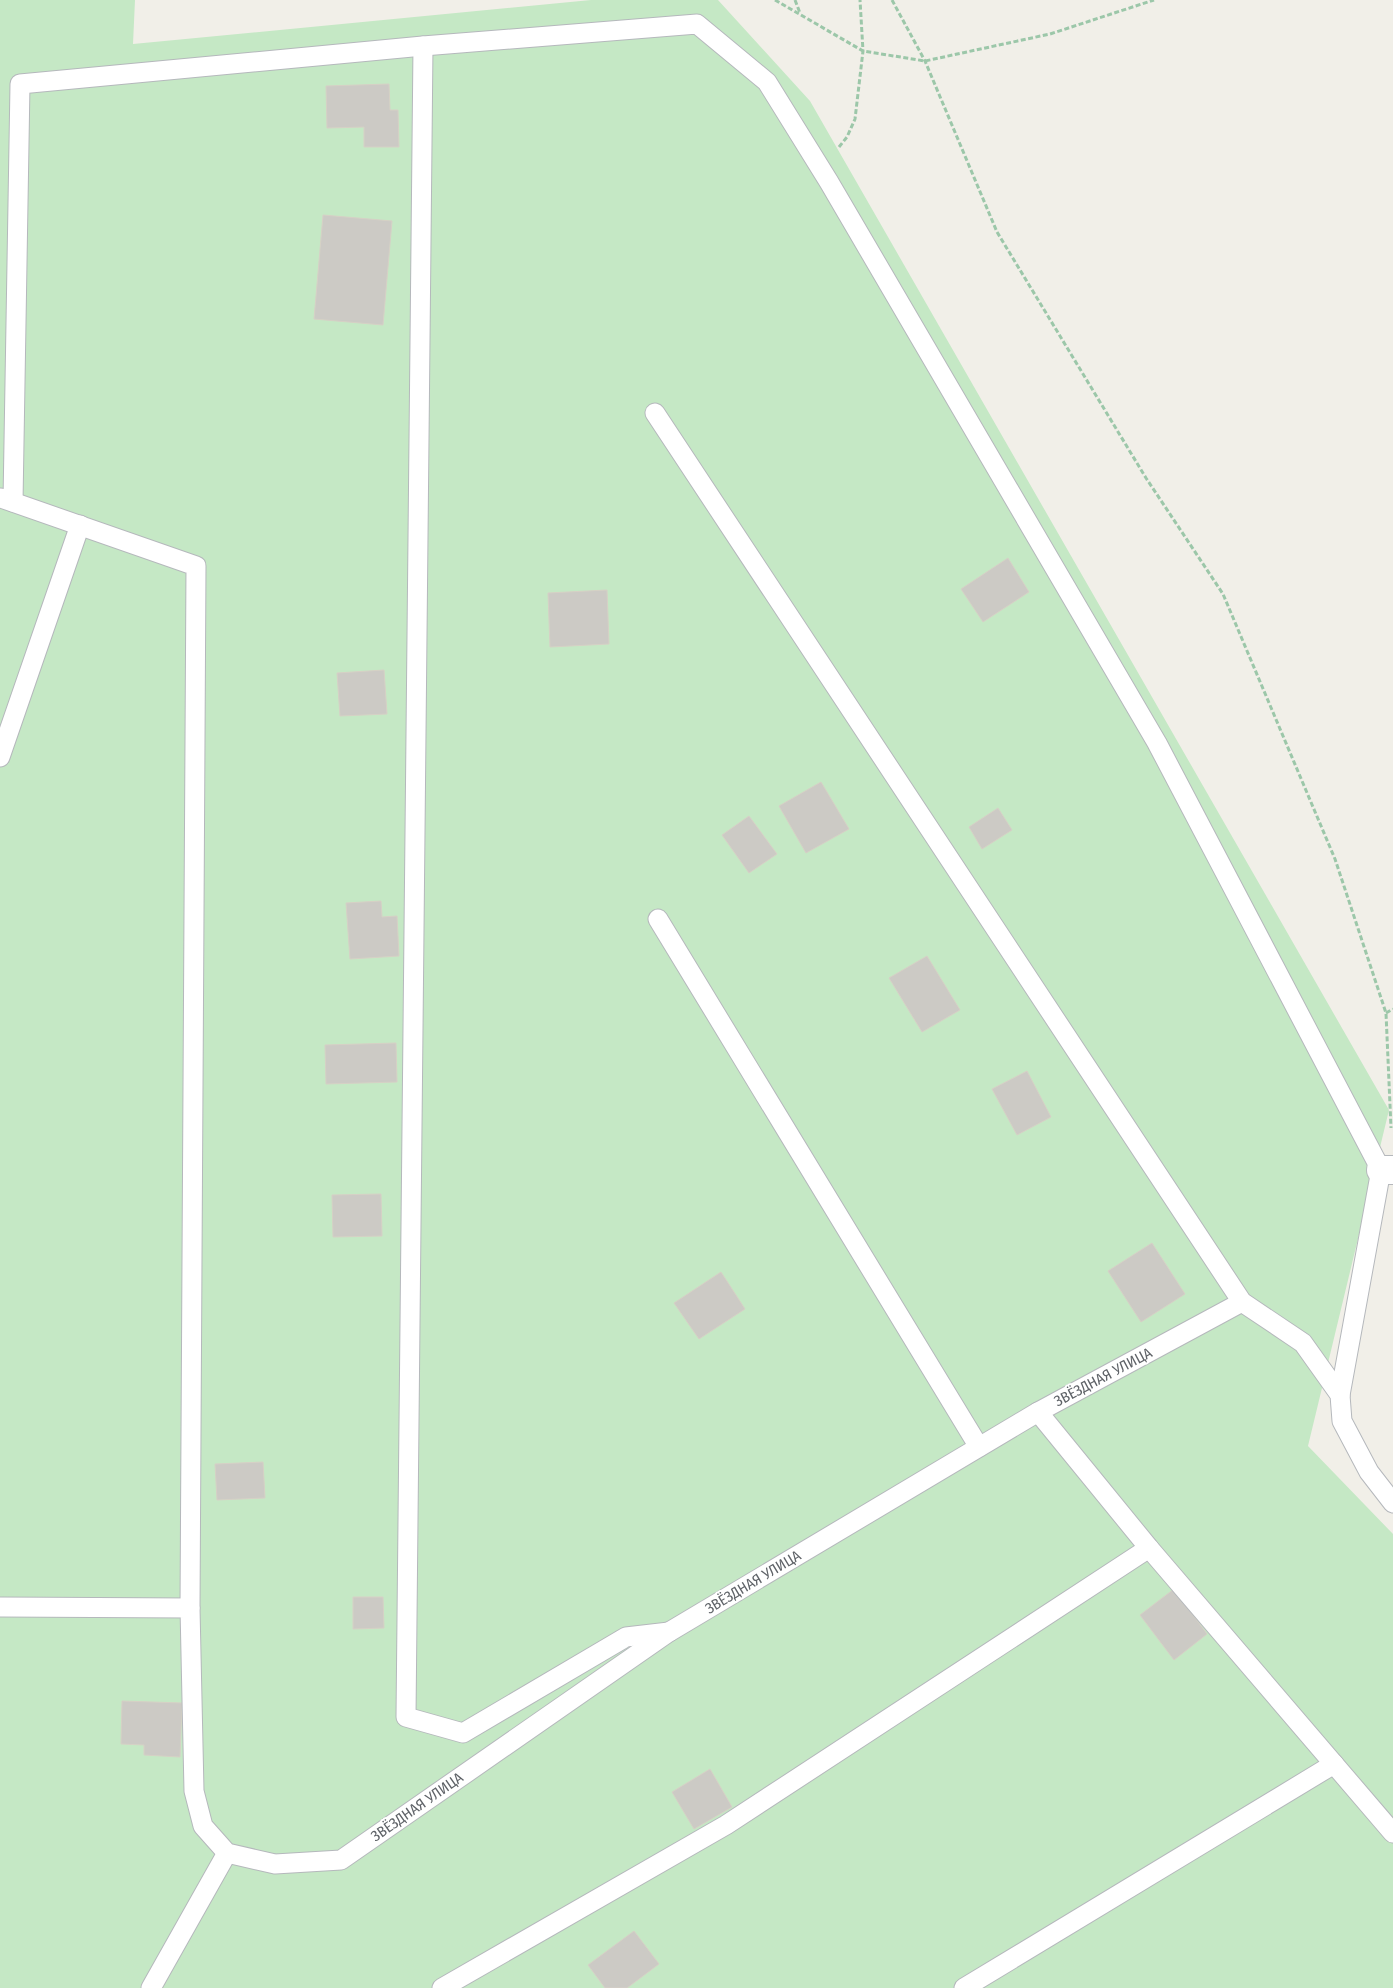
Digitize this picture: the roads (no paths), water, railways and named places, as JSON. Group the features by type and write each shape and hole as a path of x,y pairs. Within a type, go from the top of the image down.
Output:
{"lane":[{"path":"151,1988 227,1853 202,1826 194,1791 190,1608 196,566 6,500 20,84 423,46 697,24 767,82 829,182 1157,743 1387,1170 1340,1395 1342,1421 1369,1472 1393,1503"},
{"path":"423,46 406,1717 463,1733 626,1637 669,1632"},
{"path":"655,413 1242,1302 1303,1343 1340,1395"},
{"path":"0,757 80,525"},
{"path":"658,919 980,1447"},
{"name":"ЗВЁЗДНАЯ УЛИЦА","path":"227,1853 275,1864 341,1860 669,1632 1038,1412 1242,1302"},
{"path":"1038,1412 1149,1548 1393,1833"},
{"path":"442,1988 726,1825 1149,1548"},
{"path":"0,1607 190,1608"},
{"path":"964,1988 1334,1764"}]}
